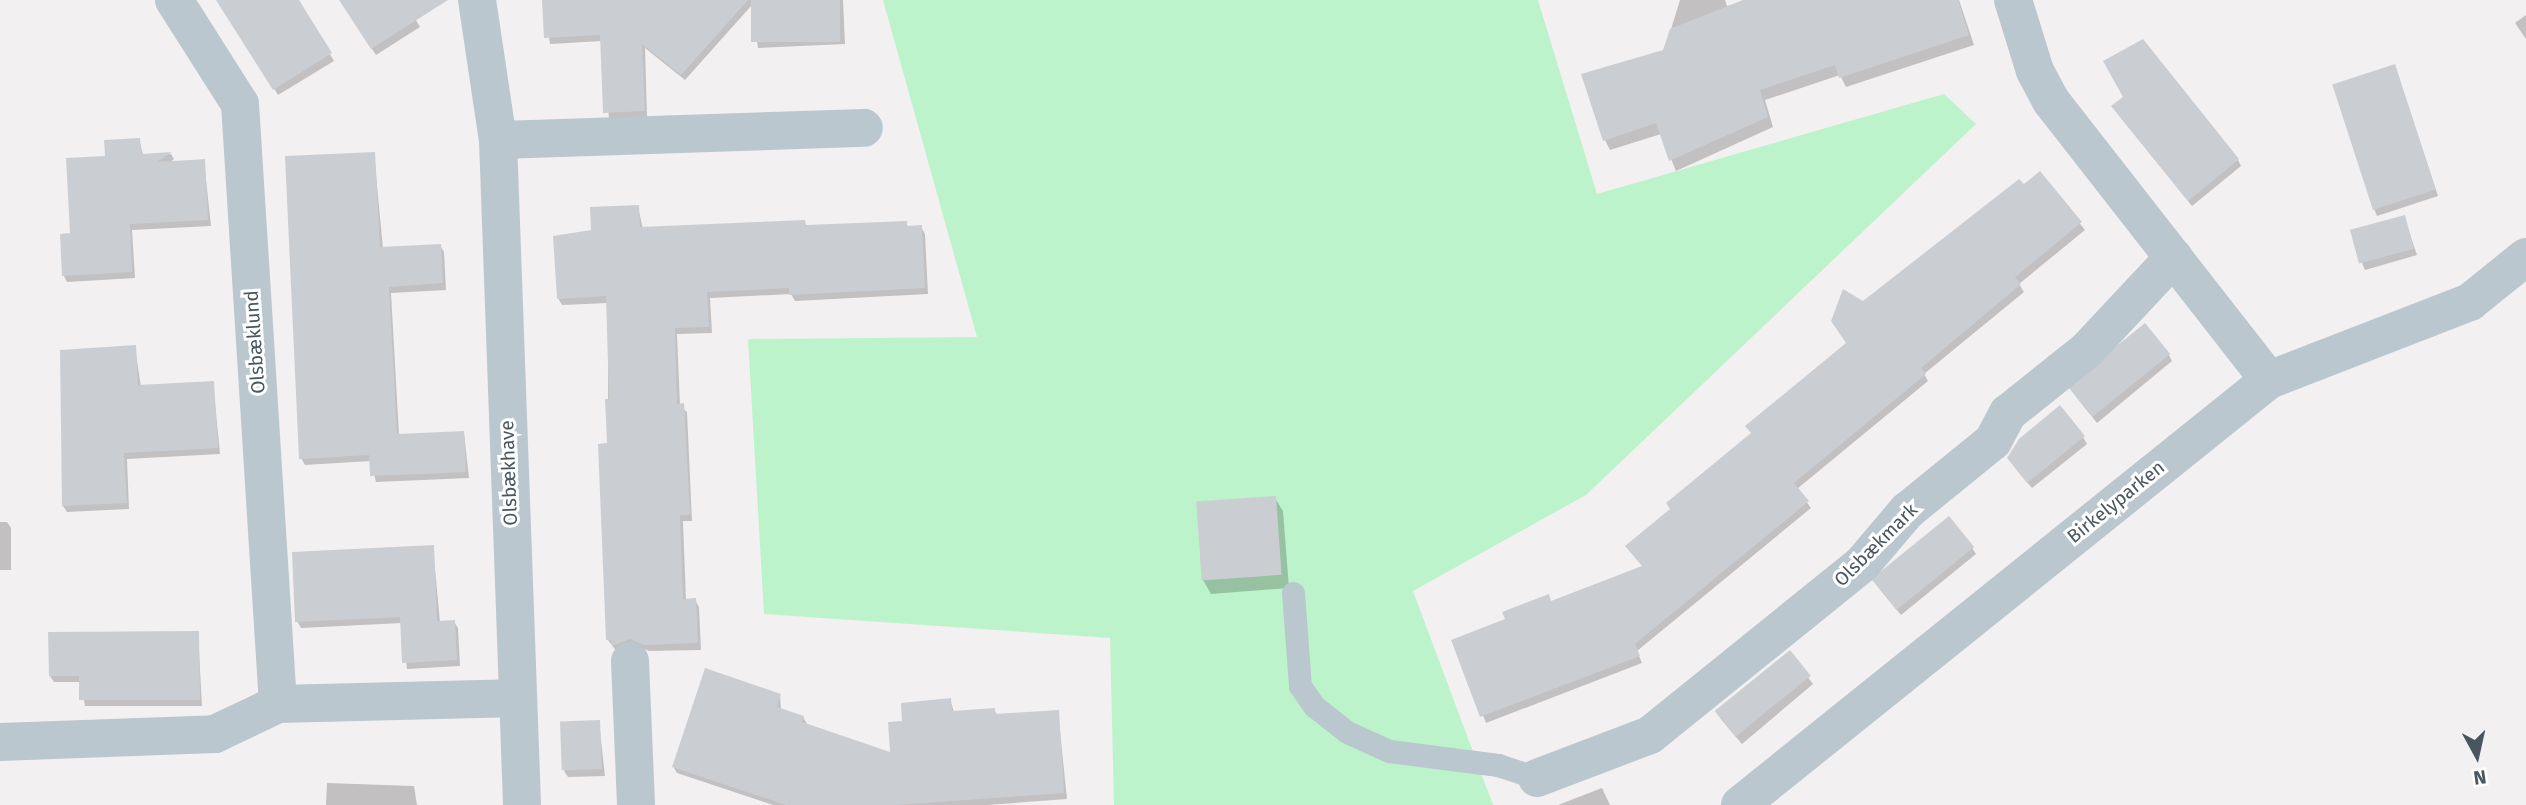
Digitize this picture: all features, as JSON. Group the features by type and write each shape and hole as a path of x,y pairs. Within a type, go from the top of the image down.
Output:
{"street":[{"name":"Olsbæklund","path":"174,0 240,104 278,704"},
{"name":"Olsbækhave","path":"477,0 498,140 522,805"},
{"path":"2013,0 2035,71 2051,101 2269,380"},
{"path":"498,140 864,128"},
{"name":"Olsbækmark","path":"1537,778 1650,735 1862,564 1907,512 1993,441 2008,413 2087,350 2174,257"},
{"name":"Birkelyparken","path":"1740,805 2269,380 2470,302 2526,257"},
{"path":"630,661 636,805"},
{"path":"0,742 215,733 278,704 517,698"}],"lane":[{"path":"1293,593 1300,686 1314,706 1347,732 1389,751 1499,765 1537,778"}],"green space":[{"path":"883,0 1538,0 1597,194 1944,94 1976,124 1586,495 1413,591 1493,805 1114,805 1110,638 764,614 748,339 977,337"}],"building":[{"path":"216,0 299,0 332,53 273,90"},
{"path":"339,0 448,0 371,49"},
{"path":"542,0 748,0 681,75 642,44 645,111 603,113 600,35 544,38"},
{"path":"751,0 840,0 840,42 751,42"},
{"path":"1743,0 1958,0 1969,35 1839,78 1835,65 1760,90 1768,117 1669,161 1656,123 1603,141 1581,74 1663,50 1670,29"},
{"path":"2143,39 2239,159 2188,201 2111,106 2123,97 2103,61"},
{"path":"2395,64 2436,190 2373,210 2332,84"},
{"path":"140,138 141,154 172,152 157,162 205,159 208,220 130,224 132,272 62,276 60,234 70,233 66,158 105,156 104,140"},
{"path":"375,152 380,247 441,244 443,283 389,287 397,434 464,431 466,472 370,476 369,455 299,459 285,156"},
{"path":"2040,171 2082,222 2015,277 2021,284 1921,368 1926,374 1794,483 1809,501 1635,644 1640,656 1480,717 1451,640 1505,619 1502,612 1549,594 1551,601 1642,566 1625,546 1670,509 1666,503 1751,433 1745,426 1846,343 1831,321 1843,289 1863,301 2019,179 2024,184"},
{"path":"639,205 640,227 805,220 806,225 907,221 907,226 922,225 925,288 789,295 789,288 707,292 709,327 675,328 677,404 684,403 690,515 680,515 683,599 696,598 698,643 644,645 630,639 612,646 611,640 606,640 598,444 607,443 605,399 609,399 606,296 557,299 553,236 591,230 590,207"},
{"path":"2405,215 2414,249 2359,264 2350,230"},
{"path":"2145,323 2170,354 2092,417 2067,386"},
{"path":"136,345 138,385 214,381 218,448 124,453 127,503 62,506 60,350"},
{"path":"2060,405 2085,436 2027,483 2007,458 2019,439"},
{"path":"1276,496 1282,575 1202,580 1196,502"},
{"path":"1949,516 1974,547 1896,610 1871,579"},
{"path":"434,545 437,621 455,620 457,660 402,663 400,617 295,622 292,552"},
{"path":"199,631 200,700 79,700 79,676 49,676 48,632"},
{"path":"1790,650 1811,676 1735,737 1715,711"},
{"path":"705,668 781,694 777,707 804,716 802,722 890,752 888,722 902,721 901,703 951,698 952,711 995,708 995,714 1059,710 1064,793 897,805 786,805 672,767"},
{"path":"600,720 602,769 562,770 560,721"}]}
